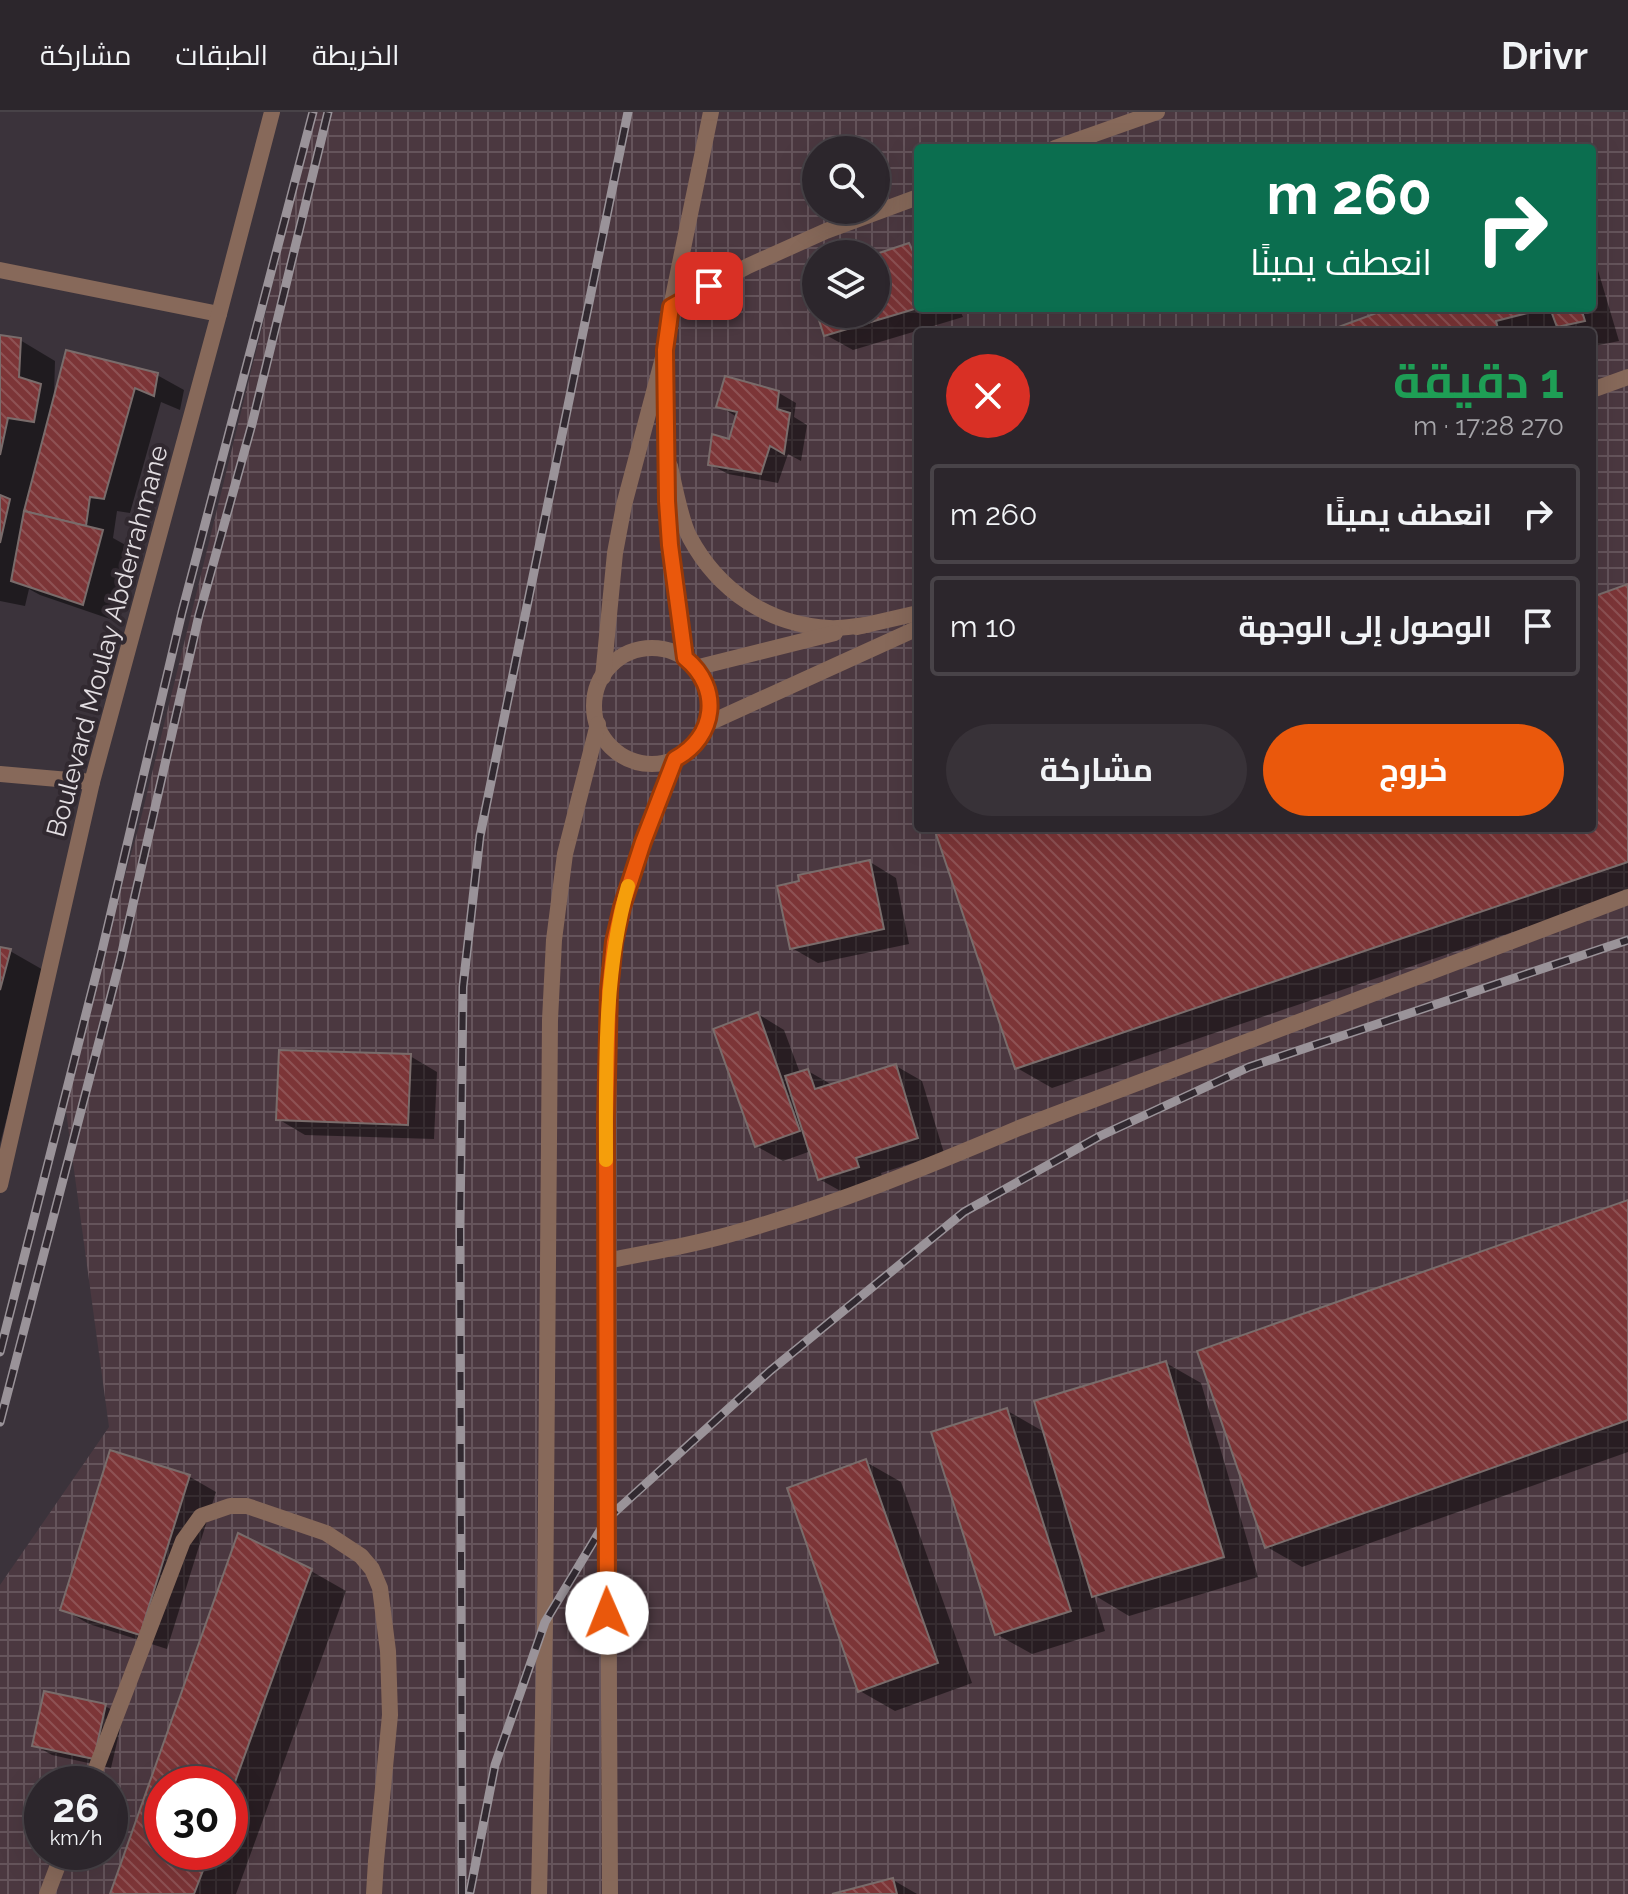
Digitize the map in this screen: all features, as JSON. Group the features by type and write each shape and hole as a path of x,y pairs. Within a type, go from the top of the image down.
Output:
{"street":[{"name":"Boulevard Moulay Abderrahmane","path":"0,1185 92,782 272,112"},
{"path":"665,350 670,545 690,663 706,685 710,711 699,740 686,753 654,764 632,760 613,749 598,724 595,700 603,677 615,553 624,505 665,350 711,112"},
{"path":"1066,144 1157,112"},
{"path":"671,307 813,236 914,198"},
{"path":"0,270 219,314"},
{"path":"1596,389 1628,377"},
{"path":"667,450 688,536 717,578 734,594 767,614 802,625 831,629 866,625"},
{"path":"603,677 612,664 640,649 663,649 690,663 914,614"},
{"path":"707,724 914,630"},
{"path":"539,1894 551,988 555,926 565,854 598,724"},
{"path":"610,1894 606,1119 609,991 614,942 622,907 675,759"},
{"path":"0,774 92,782"},
{"path":"607,1261 737,1233 833,1201 1628,897"},
{"path":"97,1766 183,1541 201,1516 230,1506 247,1506 326,1533 361,1556 372,1569 380,1588 388,1651 390,1715 374,1894"},
{"path":"47,1894 56,1870"}],"shaded area":[{"path":"315,112 1628,112 1628,1894 0,1894 0,1585 109,1427 63,1089 138,830"}],"building":[{"path":"909,243 914,254 914,309 890,316 890,249"},
{"path":"1379,312 1531,312 1496,321 1498,328 1336,328"},
{"path":"1551,312 1582,312 1585,321 1557,327"},
{"path":"821,328 851,328 824,336"},
{"path":"0,335 21,338 19,377 41,384 34,422 8,418 0,455"},
{"path":"66,350 158,373 154,396 135,388 104,499 90,497 86,526 24,511"},
{"path":"725,376 779,391 777,409 790,413 784,454 770,446 761,474 708,465 712,434 729,439 737,412 716,407"},
{"path":"0,495 10,499 0,543"},
{"path":"24,511 103,530 83,605 11,581"},
{"path":"1628,584 1628,862 1015,1069 935,832 1596,832 1596,596"},
{"path":"870,860 884,929 790,949 777,886 799,881 798,875"},
{"path":"0,947 11,949 0,990"},
{"path":"758,1012 800,1131 755,1147 713,1029"},
{"path":"279,1050 411,1054 408,1125 276,1120"},
{"path":"896,1064 918,1138 856,1158 859,1167 818,1180 785,1076 808,1069 815,1089"},
{"path":"1628,1200 1628,1420 1265,1548 1197,1351"},
{"path":"1166,1361 1224,1557 1092,1597 1034,1401"},
{"path":"1007,1408 1071,1611 995,1635 931,1432"},
{"path":"110,1450 190,1475 140,1635 60,1610"},
{"path":"866,1459 938,1663 858,1692 787,1488"},
{"path":"238,1533 312,1569 241,1766 155,1766"},
{"path":"44,1691 106,1704 94,1759 32,1746"},
{"path":"144,1798 144,1870 203,1870 194,1894 110,1894 119,1870 128,1870 128,1843"},
{"path":"893,1878 897,1894 832,1894"}],"railway":[{"path":"0,1352 101,955 182,612 313,112"},
{"path":"0,1422 120,961 199,615 252,424 328,112"},
{"path":"462,1894 460,1224 463,987 480,836 628,112"},
{"path":"470,1892 495,1765 545,1622 607,1519 770,1371 964,1212 1100,1136 1249,1067 1628,940"}],"slow traffic":[{"path":"606,1160 609,991 614,942 628,886"}],"route":[{"path":"607,1613 606,1119 609,991 614,942 622,907 651,819 675,759 699,740 710,711 706,685 685,658 670,545 665,350 671,307 709,286"}]}
